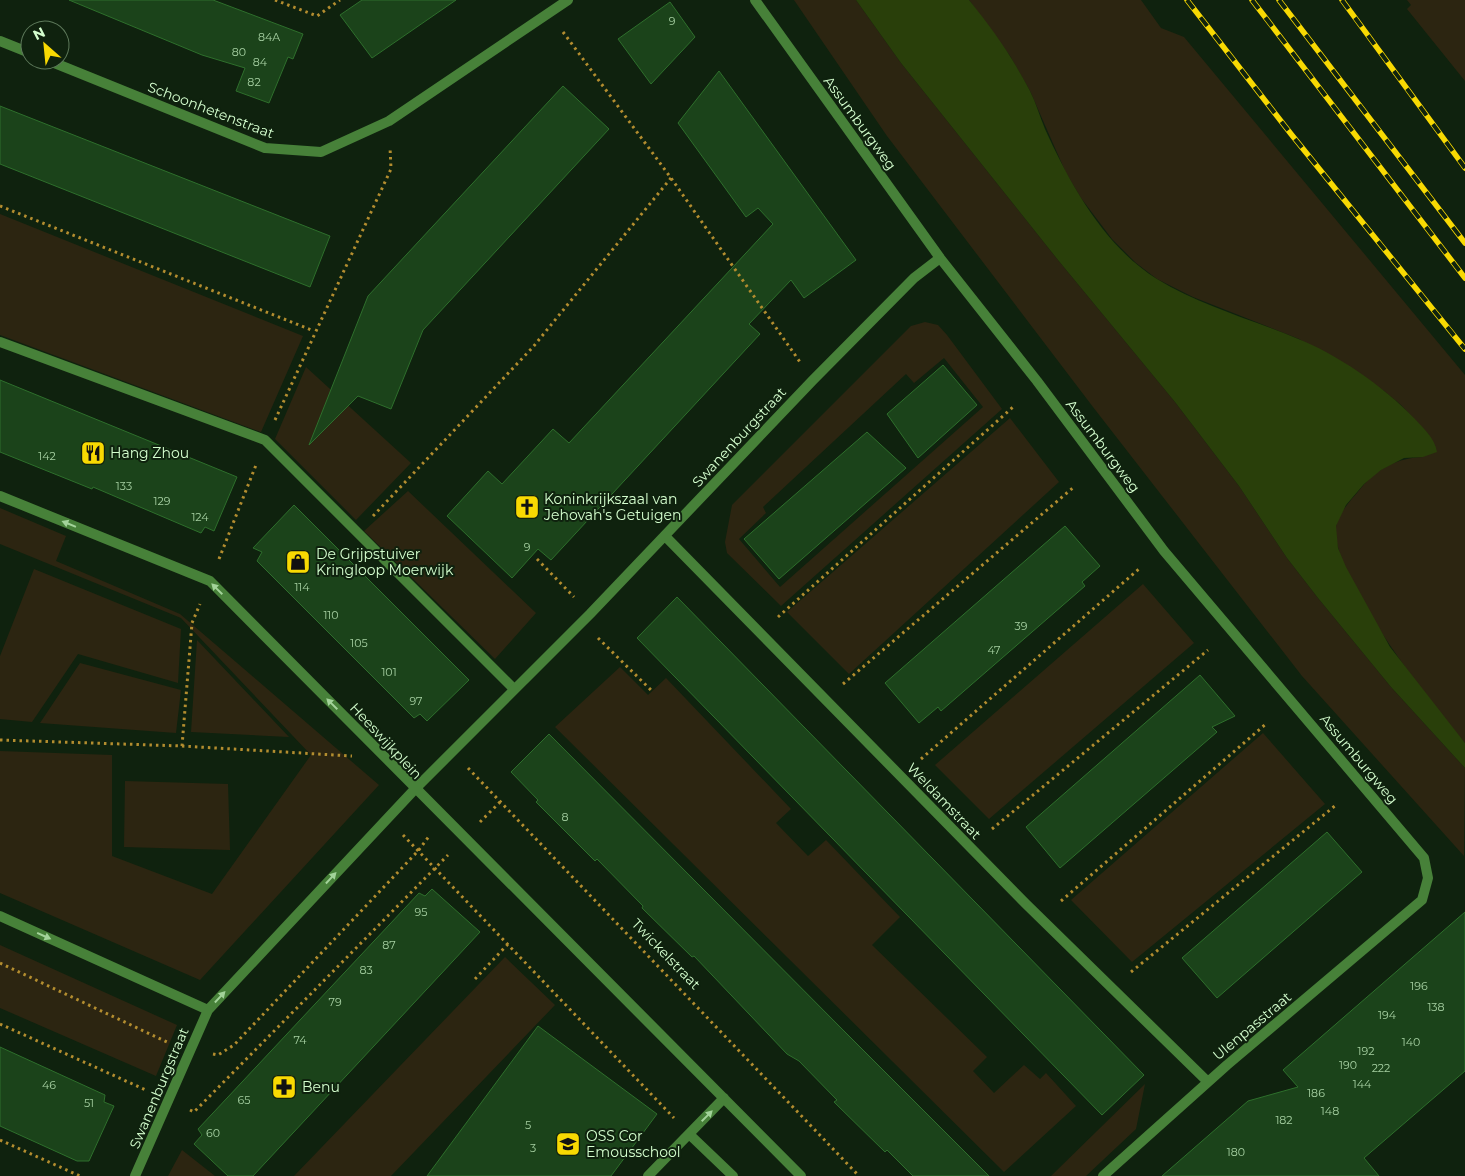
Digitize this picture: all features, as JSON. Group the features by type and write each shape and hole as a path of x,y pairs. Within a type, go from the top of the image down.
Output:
{"street":[{"name":"Schoonhetenstraat","path":"70,69 265,148 321,152 389,121 568,0"},
{"name":"Assumburgweg","path":"755,0 940,258 1037,381 1164,552 1424,858 1428,878 1422,900"},
{"path":"0,41 20,49"},
{"name":"Swanenburgstraat","path":"415,789 590,614 813,380 914,278 940,258"},
{"path":"0,342 265,440 514,690"},
{"name":"Heeswijkplein","path":"0,496 210,581 415,789 208,1010"},
{"name":"Weldamstraat","path":"665,536 1026,904 1208,1082"},
{"path":"415,789 801,1176"},
{"name":"Ulenpasstraat","path":"1103,1176 1208,1082 1422,900"},
{"path":"0,916 208,1010"},
{"name":"Swanenburgstraat","path":"135,1176 208,1010"},
{"path":"648,1176 724,1098"},
{"path":"689,1134 732,1176"}],"path":[{"path":"275,0 317,16 340,0"},
{"path":"549,13 671,178 813,380"},
{"path":"357,532 533,347 671,178"},
{"path":"0,206 314,331"},
{"path":"760,633 1013,407"},
{"path":"826,700 1075,486"},
{"path":"537,559 590,614"},
{"path":"921,759 1140,568"},
{"path":"582,622 652,691"},
{"path":"992,829 1208,650"},
{"path":"1061,900 1267,723"},
{"path":"0,740 182,746 350,758 372,745"},
{"name":"Twickelstraat","path":"452,752 859,1176"},
{"path":"0,1024 194,1112 501,801"},
{"path":"1131,972 1336,805"},
{"path":"386,819 689,1134"},
{"path":"475,979 508,944"},
{"path":"0,1140 80,1176"}],"shaded area":[{"path":"794,0 856,0 901,63 1058,260 1175,402 1239,486 1287,558 1318,598 1391,687 1465,768 1464,856 1302,676 1093,407 887,136"},
{"path":"856,0 969,0 986,21 1017,67 1032,96 1055,150 1077,192 1105,232 1121,249 1157,279 1190,297 1312,345 1343,362 1388,394 1428,433 1434,442 1437,452 1423,457 1404,458 1381,470 1364,484 1346,505 1336,526 1338,548 1346,567 1390,647 1465,743 1465,768 1391,687 1318,598 1287,558 1239,486 1175,402 1058,260 901,63"},
{"path":"969,0 1141,0 1161,28 1184,37 1465,375 1465,743 1408,671 1386,638 1348,574 1338,547 1336,526 1350,501 1367,481 1389,465 1405,459 1423,457 1429,435 1401,405 1384,391 1299,339 1193,297 1157,279 1136,263 1112,239 1081,198 1066,173 1030,91 1010,56"},
{"path":"1407,0 1465,0 1465,81 1407,9 1411,5"},
{"path":"0,214 303,336 261,432 0,335"},
{"path":"925,322 938,325 1002,409 781,606 727,553 725,542 732,505 911,326","holes":["944,358 983,407 780,587 739,539 766,513 763,507 906,374 914,383"]},
{"path":"306,367 411,463 356,520 275,439"},
{"path":"1010,418 1059,482 849,674 787,612"},
{"path":"408,491 536,613 495,659 364,531"},
{"path":"0,508 66,536 56,561 180,614 379,785 200,980 0,893 0,751 112,755 112,856 212,894 311,755 181,618 0,544"},
{"path":"34,569 181,629 178,683 78,654 32,722 0,719 0,656"},
{"path":"1143,584 1194,643 989,819 935,765"},
{"path":"197,640 289,737 191,732"},
{"path":"80,663 181,690 176,733 40,723"},
{"path":"620,667 648,695 666,678 791,809 776,823 808,856 826,840 900,917 872,945 987,1057 973,1071 994,1093 1024,1065 1040,1079 1046,1073 1076,1106 1004,1172 555,727"},
{"path":"1263,733 1325,804 1132,962 1071,900"},
{"path":"125,781 228,784 230,850 124,847"},
{"path":"0,945 177,1025 156,1076 0,1008"},
{"path":"505,957 555,1005 391,1176 294,1176"},
{"path":"1145,1084 1136,1129 1086,1176 1051,1176"},
{"path":"182,1150 215,1176 168,1176"}],"building":[{"path":"69,0 213,0 303,34 293,59 288,57 269,103 236,91 245,68 202,55"},
{"path":"362,0 456,0 372,58 340,15"},
{"path":"670,2 695,37 651,84 618,39"},
{"path":"719,71 856,260 804,298 791,280 749,324 760,334 551,560 538,549 512,578 447,516 488,471 502,484 553,429 569,443 773,224 758,208 746,217 678,123"},
{"path":"563,86 609,129 423,330 391,409 358,396 309,445 368,296"},
{"path":"0,106 330,236 310,287 0,164"},
{"path":"943,365 977,405 918,458 887,414"},
{"path":"0,380 237,477 214,531 205,527 201,533 93,487 92,489 0,452"},
{"path":"867,432 906,468 779,579 744,539"},
{"path":"294,505 469,680 427,721 420,714 414,718 257,561 262,552 253,548"},
{"path":"1065,526 1100,566 1082,582 1085,586 941,711 938,707 919,723 885,683"},
{"path":"677,597 1144,1075 1102,1115 637,638"},
{"path":"1200,675 1235,716 1212,727 1217,732 1060,868 1026,827"},
{"path":"549,734 989,1176 913,1176 887,1150 885,1152 834,1102 837,1100 799,1061 787,1054 694,956 692,957 642,908 643,906 597,859 595,861 536,802 538,800 511,772"},
{"path":"1327,832 1362,872 1217,998 1182,958"},
{"path":"432,889 480,932 253,1176 228,1176 194,1144 202,1135 198,1129 419,893 425,896"},
{"path":"1465,912 1465,1071 1364,1158 1379,1176 1162,1176 1248,1101 1298,1087 1283,1070"},
{"name":"OSS Cor Emousschool","path":"538,1026 657,1114 611,1176 427,1176"},
{"path":"0,1047 105,1095 104,1102 114,1106 89,1161 77,1161 0,1126"}],"railway":[{"path":"1187,0 1291,134 1465,349"},
{"path":"1252,0 1465,278"},
{"path":"1279,0 1465,243"},
{"path":"1342,0 1465,168"}],"place":[{"name":"Hang Zhou","path":"93,453"},
{"name":"Koninkrijkszaal van Jehovah's Getuigen","path":"527,507"},
{"name":"De Grijpstuiver Kringloop Moerwijk","path":"298,562"},
{"name":"Benu","path":"284,1087"},
{"name":"OSS Cor Emousschool","path":"568,1144"}]}
